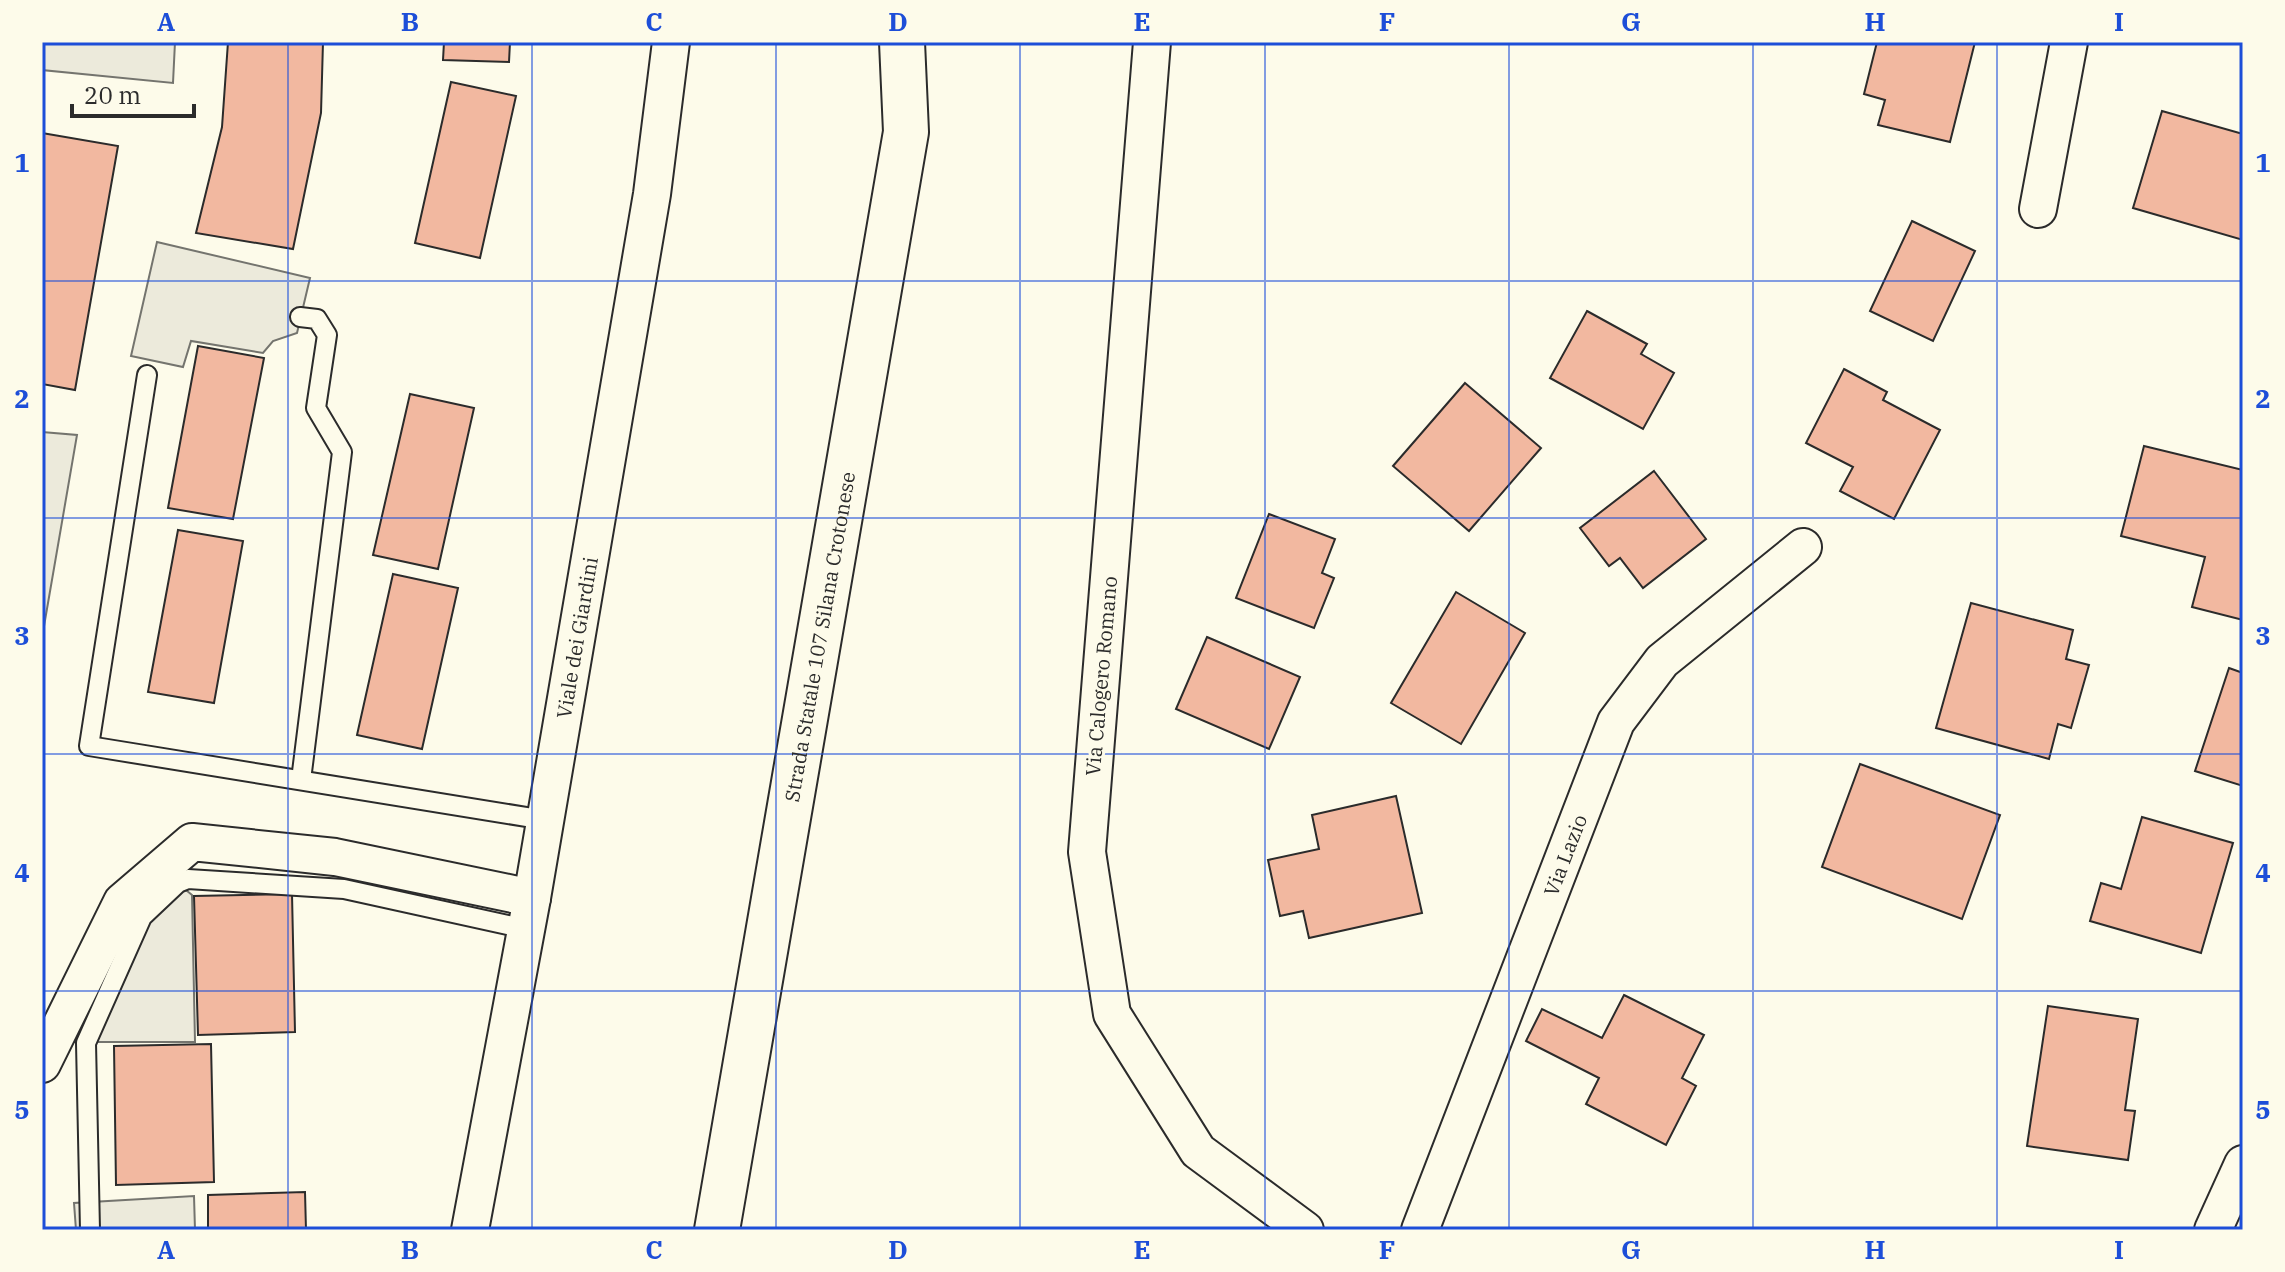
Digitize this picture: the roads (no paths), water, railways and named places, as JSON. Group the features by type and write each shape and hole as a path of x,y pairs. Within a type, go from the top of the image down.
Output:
{"highway":[{"name":"Strada Statale 107 Silana Crotonese","path":"717,1230 906,132 902,42"}],"street":[{"name":"Viale dei Giardini","path":"470,1230 529,914 652,194 671,42"},
{"name":"Via Calogero Romano","path":"1152,42 1087,852 1112,1014 1198,1151 1305,1230"},
{"path":"2038,209 2069,42"},
{"name":"Via Lazio","path":"1420,1230 1616,722 1662,661 1803,547"},
{"path":"42,1064 122,902 192,842 335,857 529,914"},
{"path":"2213,1230 2243,1164"}],"lane":[{"path":"300,317 317,319 327,335 316,408 342,452 301,780"},
{"path":"147,375 89,746 545,820"},
{"path":"90,1230 86,1043 142,917 178,883 188,879 344,889 529,914"}]}
